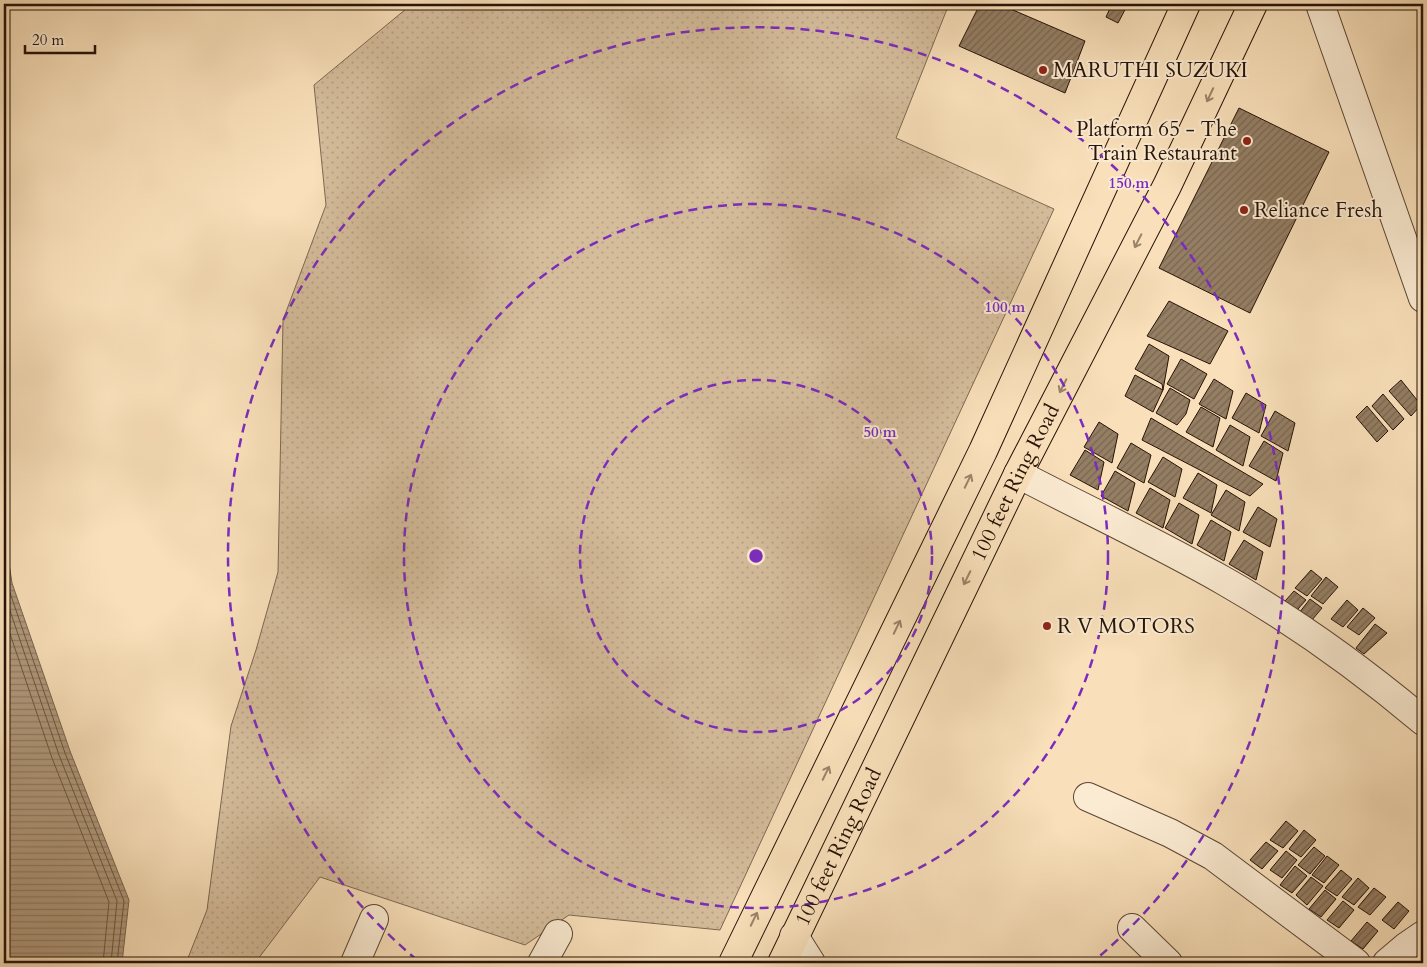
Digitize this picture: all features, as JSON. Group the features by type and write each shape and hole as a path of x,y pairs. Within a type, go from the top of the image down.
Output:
{"main road":[{"name":"100 feet Ring Road","path":"733,963 983,452 1186,4"},
{"name":"100 feet Ring Road","path":"782,963 1018,474 1167,186 1253,4"}],"street":[{"path":"1320,4 1423,298"},
{"path":"1018,474 1226,582 1318,640 1382,687 1423,721"},
{"path":"1088,797 1170,833 1213,856 1356,963"},
{"path":"355,963 374,919"},
{"path":"1132,928 1168,963"},
{"path":"542,963 558,934"},
{"path":"1387,963 1423,935"},
{"path":"794,936 811,963"}],"shaded area":[{"path":"412,4 949,4 896,138 1054,209 720,930 569,915 525,945 320,877 255,963 186,963 207,910 231,726 256,650 278,572 283,320 326,205 314,85"}],"water":[{"path":"4,531 12,583 70,751 129,900 122,963 4,963"}],"building":[{"name":"MARUTHI SUZUKI","path":"980,4 999,4 1085,41 1065,93 959,46"},
{"path":"1112,4 1128,4 1118,23 1106,17"},
{"name":"Reliance Fresh","path":"1239,108 1329,152 1250,313 1159,268"},
{"path":"1169,301 1228,331 1210,364 1147,336"},
{"path":"1149,344 1169,356 1163,390 1162,384 1135,369"},
{"path":"1181,359 1207,374 1194,399 1167,384"},
{"path":"1135,375 1163,390 1153,412 1125,396"},
{"path":"1214,379 1233,391 1226,419 1199,404"},
{"path":"1401,380 1421,405 1411,416 1389,391"},
{"path":"1170,388 1190,400 1186,414 1177,425 1156,413"},
{"path":"1246,393 1266,405 1259,433 1232,418"},
{"path":"1383,394 1404,419 1393,430 1372,406"},
{"path":"1367,406 1388,431 1377,442 1356,417"},
{"path":"1201,407 1220,418 1213,447 1186,432"},
{"path":"1275,411 1295,423 1288,451 1261,436"},
{"path":"1151,418 1263,484 1250,496 1142,440"},
{"path":"1099,422 1118,434 1112,463 1084,447"},
{"path":"1230,425 1250,437 1243,466 1216,450"},
{"path":"1264,441 1283,453 1276,481 1249,466"},
{"path":"1131,443 1151,455 1144,483 1117,468"},
{"path":"1085,450 1104,462 1098,490 1070,475"},
{"path":"1163,457 1182,469 1175,497 1148,482"},
{"path":"1115,471 1135,483 1128,511 1101,496"},
{"path":"1198,473 1217,485 1211,513 1183,498"},
{"path":"1150,488 1170,500 1163,528 1136,513"},
{"path":"1226,490 1245,502 1239,531 1211,515"},
{"path":"1179,503 1199,515 1192,544 1165,528"},
{"path":"1258,507 1277,519 1270,547 1243,532"},
{"path":"1211,520 1231,532 1224,561 1197,545"},
{"path":"1244,540 1263,552 1256,580 1229,564"},
{"path":"1311,570 1322,579 1307,596 1295,588"},
{"path":"1326,577 1338,587 1323,604 1311,596"},
{"path":"1294,591 1306,600 1290,618 1278,609"},
{"path":"1310,599 1322,608 1307,626 1295,618"},
{"path":"1347,600 1358,610 1343,627 1331,619"},
{"path":"1363,608 1375,618 1359,635 1347,627"},
{"path":"1375,624 1387,633 1364,654 1356,648"},
{"path":"1286,821 1298,831 1283,848 1270,840"},
{"path":"1304,830 1316,840 1301,857 1289,849"},
{"path":"1266,842 1278,851 1262,869 1250,860"},
{"path":"1314,847 1325,856 1310,874 1298,865"},
{"path":"1286,851 1297,860 1282,878 1270,870"},
{"path":"1327,856 1339,865 1324,883 1312,875"},
{"path":"1295,866 1307,876 1292,893 1280,885"},
{"path":"1341,870 1352,879 1337,896 1325,888"},
{"path":"1311,877 1323,886 1307,905 1296,895"},
{"path":"1358,878 1369,888 1354,905 1342,897"},
{"path":"1374,888 1386,897 1370,915 1358,907"},
{"path":"1325,890 1336,899 1321,917 1309,909"},
{"path":"1343,901 1354,910 1339,928 1327,920"},
{"path":"1398,902 1409,911 1394,929 1382,920"},
{"path":"1367,922 1378,931 1363,949 1351,941"}],"place":[{"name":"MARUTHI SUZUKI","path":"1043,70"},
{"name":"Platform 65 - The Train Restaurant","path":"1247,141"},
{"name":"Reliance Fresh","path":"1244,210"},
{"name":"R V MOTORS","path":"1047,626"}]}
